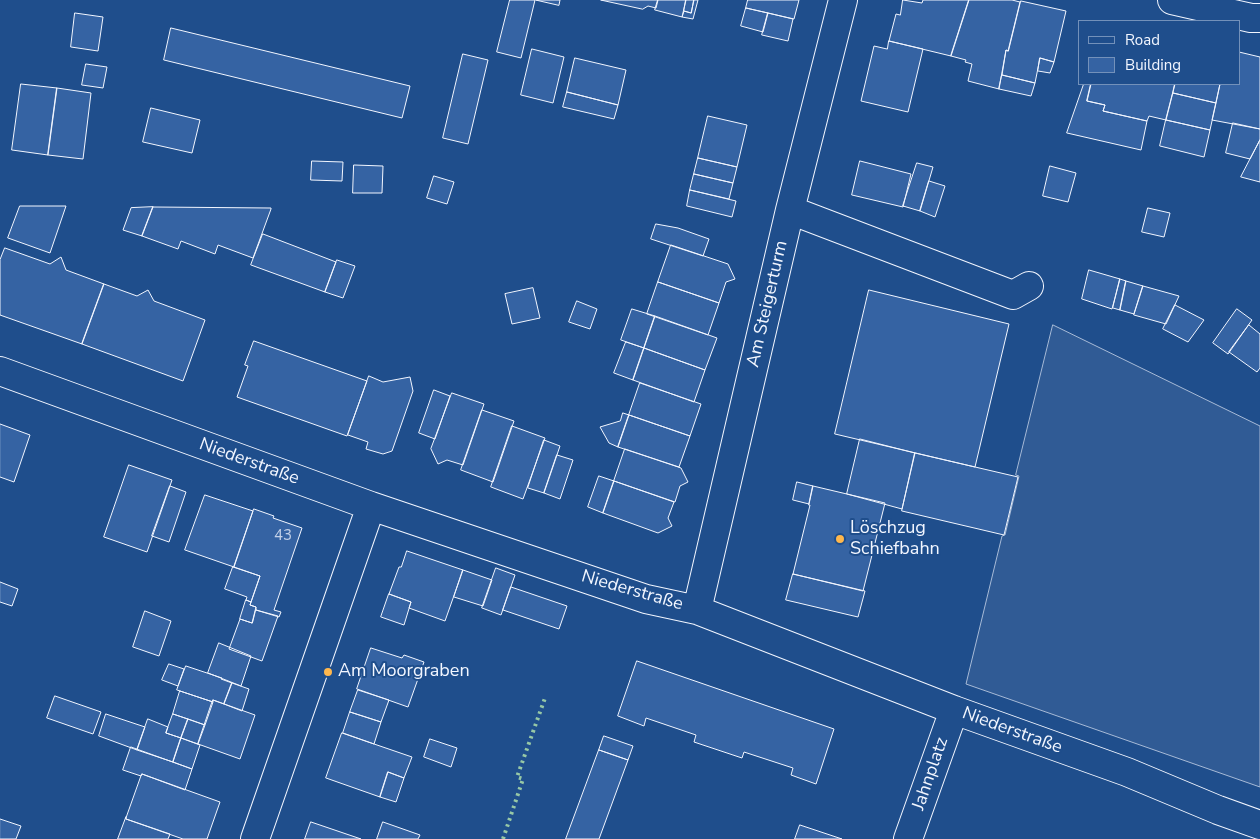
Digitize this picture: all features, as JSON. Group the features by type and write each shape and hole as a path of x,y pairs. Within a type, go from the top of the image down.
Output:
{"street":[{"name":"Am Steigerturm","path":"697,610 790,210 843,0"},
{"path":"1172,0 1251,18 1260,18"},
{"path":"790,210 1013,295 1029,286"},
{"name":"Niederstraße","path":"0,371 370,506 646,599 697,610 954,710 1127,772 1218,810 1260,825"},
{"path":"255,839 370,506"},
{"name":"Jahnplatz","path":"908,839 954,710"}],"shaded area":[{"path":"1053,325 1260,426 1260,787 966,684 1002,536 1005,535 1019,476 1016,475"}],"building":[{"path":"510,0 535,0 521,58 497,52"},
{"path":"536,0 560,0 559,5"},
{"path":"601,0 658,0 656,8 648,6 643,9"},
{"path":"658,0 686,0 682,17 655,10"},
{"path":"686,0 694,0 691,13 684,11"},
{"path":"694,0 698,0 693,19 682,17 684,11 691,13"},
{"path":"748,0 799,0 794,19 746,8"},
{"path":"903,0 922,3 923,0 969,0 951,56 889,41 896,14 900,15"},
{"path":"969,0 1012,0 1020,2 1008,51 1006,50 999,89 968,81 972,64 965,62 966,60 951,56"},
{"path":"1021,1 1066,11 1054,62 1040,58 1035,83 1002,75 1006,50 1008,51"},
{"path":"746,8 768,13 763,32 741,26"},
{"path":"75,13 103,17 98,51 71,47"},
{"path":"768,13 793,19 788,41 762,35"},
{"path":"171,28 410,86 402,118 164,60"},
{"path":"889,41 923,49 908,112 861,101 874,46 887,49"},
{"path":"532,49 564,57 553,103 521,95"},
{"path":"1240,52 1260,57 1260,129 1212,120 1220,85 1240,85"},
{"path":"463,54 488,60 468,144 443,138"},
{"path":"575,58 626,70 618,105 567,92"},
{"path":"1040,58 1054,62 1050,73 1038,71"},
{"path":"86,64 107,67 103,88 82,85"},
{"path":"1002,75 1035,83 1031,96 999,89"},
{"path":"21,84 57,88 48,155 12,150"},
{"path":"1084,85 1091,85 1087,101 1105,105 1103,111 1147,121 1141,150 1067,133"},
{"path":"1091,85 1175,85 1166,120 1149,116 1147,121 1103,111 1105,105 1087,101"},
{"path":"1175,85 1220,85 1216,103 1173,93"},
{"path":"57,88 91,93 83,159 48,155"},
{"path":"567,92 618,105 614,119 563,107"},
{"path":"1173,93 1216,103 1210,130 1166,120"},
{"path":"151,108 200,120 192,153 143,142"},
{"path":"708,116 747,125 737,167 698,158"},
{"path":"1166,120 1210,130 1204,157 1160,146"},
{"path":"1233,123 1260,129 1260,140 1250,159 1226,153"},
{"path":"1260,140 1260,182 1241,177"},
{"path":"698,158 737,167 733,183 694,174"},
{"path":"312,161 343,162 342,181 311,180"},
{"path":"860,161 911,174 903,207 852,195"},
{"path":"917,163 933,167 920,211 903,206"},
{"path":"354,165 383,166 382,193 353,193"},
{"path":"1050,166 1076,173 1068,202 1043,196"},
{"path":"694,174 733,183 729,199 690,190"},
{"path":"434,176 454,182 447,204 427,198"},
{"path":"929,181 945,186 935,217 920,211"},
{"path":"690,190 736,201 732,217 687,206"},
{"path":"20,206 66,206 50,253 8,238"},
{"path":"153,207 271,209 253,258 218,245 215,254 181,241 178,249 142,236"},
{"path":"153,207 142,236 123,230 131,208"},
{"path":"1148,208 1170,213 1164,237 1142,232"},
{"path":"656,224 678,228 709,239 703,256 651,239"},
{"path":"263,234 336,262 325,292 251,265"},
{"path":"671,245 728,264 735,279 726,282 719,303 658,282"},
{"path":"5,248 50,264 61,257 66,270 104,284 82,344 0,315 0,260"},
{"path":"337,260 355,266 343,298 325,292"},
{"path":"1089,270 1120,279 1112,309 1082,299"},
{"path":"1120,279 1126,281 1120,310 1113,308"},
{"path":"1126,281 1143,286 1134,314 1120,310"},
{"path":"658,282 719,303 708,335 647,314"},
{"path":"104,284 137,296 148,290 154,301 205,320 183,381 82,344"},
{"path":"1143,286 1179,296 1166,324 1134,315"},
{"path":"533,288 540,318 512,324 505,294"},
{"path":"869,290 1009,324 975,467 835,434"},
{"path":"577,301 597,309 590,329 569,322"},
{"path":"1175,305 1204,320 1188,342 1163,329"},
{"path":"632,309 655,316 644,348 621,340"},
{"path":"1237,309 1252,320 1228,354 1213,343"},
{"path":"655,316 717,338 705,370 644,348"},
{"path":"1249,325 1260,334 1260,368 1257,372 1229,352"},
{"path":"254,341 367,381 347,436 237,397 248,366 245,365"},
{"path":"626,342 644,348 633,380 614,373"},
{"path":"644,348 705,370 694,402 633,380"},
{"path":"369,376 383,382 410,377 413,391 392,451 383,454 366,449 368,442 348,435"},
{"path":"640,383 701,404 690,436 629,415"},
{"path":"434,390 450,396 435,439 419,433"},
{"path":"452,393 484,404 463,465 447,460 438,464 431,449"},
{"path":"482,410 514,421 493,482 461,470"},
{"path":"623,413 629,415 618,447 609,443 600,427 620,421"},
{"path":"629,415 690,436 679,467 618,447"},
{"path":"0,424 30,435 14,482 0,477"},
{"path":"512,426 545,438 523,499 491,487"},
{"path":"860,439 915,453 902,509 847,494"},
{"path":"544,440 560,446 544,493 528,488"},
{"path":"625,449 681,468 688,482 680,486 675,502 614,481"},
{"path":"915,453 1018,477 1004,535 902,511"},
{"path":"557,455 573,460 560,499 544,493"},
{"path":"129,465 172,480 147,552 104,537"},
{"path":"599,476 614,481 603,513 588,507"},
{"path":"614,481 674,502 668,518 672,526 658,533 603,513"},
{"path":"797,482 813,486 809,504 793,500"},
{"path":"170,486 186,492 169,542 152,536"},
{"path":"813,486 885,503 863,591 793,574"},
{"path":"205,495 253,511 234,567 185,550"},
{"path":"254,509 302,528 274,610 281,612 279,617 256,610 256,607 250,605 260,576 234,567"},
{"path":"407,551 463,570 445,621 409,608 411,602 389,594"},
{"path":"233,567 260,576 251,602 246,600 247,597 225,589"},
{"path":"496,568 515,575 501,615 482,608"},
{"path":"463,570 492,580 483,606 454,597"},
{"path":"793,574 865,591 858,617 786,600"},
{"path":"0,582 18,589 12,606 0,602"},
{"path":"511,587 567,606 559,629 503,610"},
{"path":"389,594 411,602 404,625 381,617"},
{"path":"246,600 251,602 250,605 256,607 252,623 240,619"},
{"path":"256,610 278,616 262,661 229,649 240,619 252,623"},
{"path":"145,611 171,621 159,656 133,647"},
{"path":"219,643 251,656 241,686 208,673"},
{"path":"371,648 402,658 404,655 424,662 408,707 357,689"},
{"path":"637,661 834,729 816,784 791,775 793,768 744,752 742,758 694,742 696,735 646,718 644,726 618,716"},
{"path":"169,664 184,669 178,686 162,680"},
{"path":"186,666 232,683 224,704 177,690"},
{"path":"232,683 249,689 242,711 224,704"},
{"path":"358,690 389,700 381,722 350,712"},
{"path":"180,691 213,702 205,725 173,714"},
{"path":"55,696 101,712 93,734 47,718"},
{"path":"213,700 255,715 240,759 198,744"},
{"path":"350,712 381,722 374,744 343,733"},
{"path":"106,714 145,727 137,750 99,736"},
{"path":"173,714 188,719 181,738 166,733"},
{"path":"148,719 168,727 166,733 181,738 173,762 137,750"},
{"path":"188,719 205,725 198,744 181,738"},
{"path":"342,733 412,757 404,778 388,772 380,797 326,778"},
{"path":"604,736 633,746 628,760 599,750"},
{"path":"181,738 200,745 192,769 173,762"},
{"path":"430,739 457,748 451,767 424,757"},
{"path":"131,747 192,769 185,790 142,774 141,776 123,770"},
{"path":"599,750 628,760 599,839 566,839"},
{"path":"388,772 404,778 396,802 380,797"},
{"path":"142,774 220,802 207,839 183,839 126,819"},
{"path":"126,817 126,819 170,834 168,839 118,839"},
{"path":"0,819 21,826 16,839 0,839"},
{"path":"311,822 361,839 305,839"},
{"path":"383,822 420,835 418,839 377,839"},
{"path":"800,825 842,839 795,839"}],"hedge":[{"path":"503,839 523,779 517,777 545,698"}],"place":[{"name":"Löschzug Schiefbahn","path":"840,539"},
{"name":"Am Moorgraben","path":"328,672"}]}
